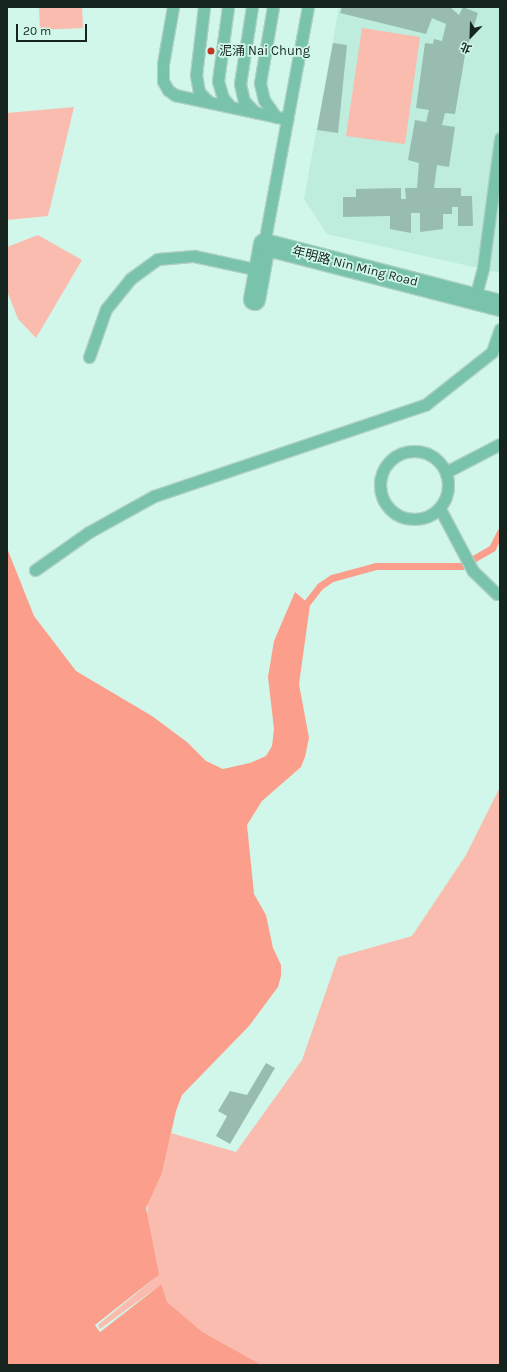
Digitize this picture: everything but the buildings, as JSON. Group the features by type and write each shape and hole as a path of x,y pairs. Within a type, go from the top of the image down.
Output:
{"street":[{"path":"254,299 264,244"},
{"name":"年明路 Nin Ming Road","path":"264,244 500,305"}],"lane":[{"path":"173,7 163,81 168,90 175,95 281,118"},
{"path":"204,7 196,75 199,92 209,102"},
{"path":"228,7 218,81 223,98 231,107"},
{"path":"252,7 240,84 244,101 255,113"},
{"path":"273,7 260,83 264,100 281,118"},
{"path":"264,244 281,118 308,7"},
{"path":"475,298 483,268 500,138"},
{"path":"89,357 106,309 130,279 158,259 194,256 259,270"},
{"path":"35,570 89,532 154,496 425,405 492,352 500,329"},
{"path":"446,472 500,444"},
{"path":"407,451 430,454 446,472 448,491 440,508 419,520 401,517 387,507 379,485 387,463 407,451"},
{"path":"440,508 468,561 497,594"}],"shaded area":[{"path":"39,7 82,7 83,28 40,30"},
{"path":"339,7 500,7 500,273 327,234 304,199"},
{"path":"362,28 420,37 405,144 346,136"},
{"path":"74,107 48,216 7,220 7,113"},
{"path":"38,235 82,260 36,338 18,319 7,291 7,247"},
{"path":"7,548 34,616 76,671 152,716 187,742 206,761 223,769 250,763 266,756 272,746 274,729 268,677 274,641 295,592 310,605 299,684 309,738 305,757 301,767 262,801 247,825 254,894 266,915 273,948 281,965 281,976 278,987 249,1026 182,1095 176,1111 162,1173 146,1208 159,1275 95,1325 100,1332 161,1284 167,1302 201,1331 262,1365 7,1365"},
{"path":"500,787 500,1365 262,1365 201,1331 70,1365 147,1216 148,1200 162,1173 171,1133 236,1152 302,1060 338,957 412,936 466,855"}],"pier":[{"path":"161,1273 98,1325 100,1329 163,1283 100,1332 95,1325"}],"waterway":[{"path":"302,609 320,586 332,578 376,566 461,566 492,548 500,532"}],"place":[{"name":"泥涌 Nai Chung","path":"211,51"}]}
